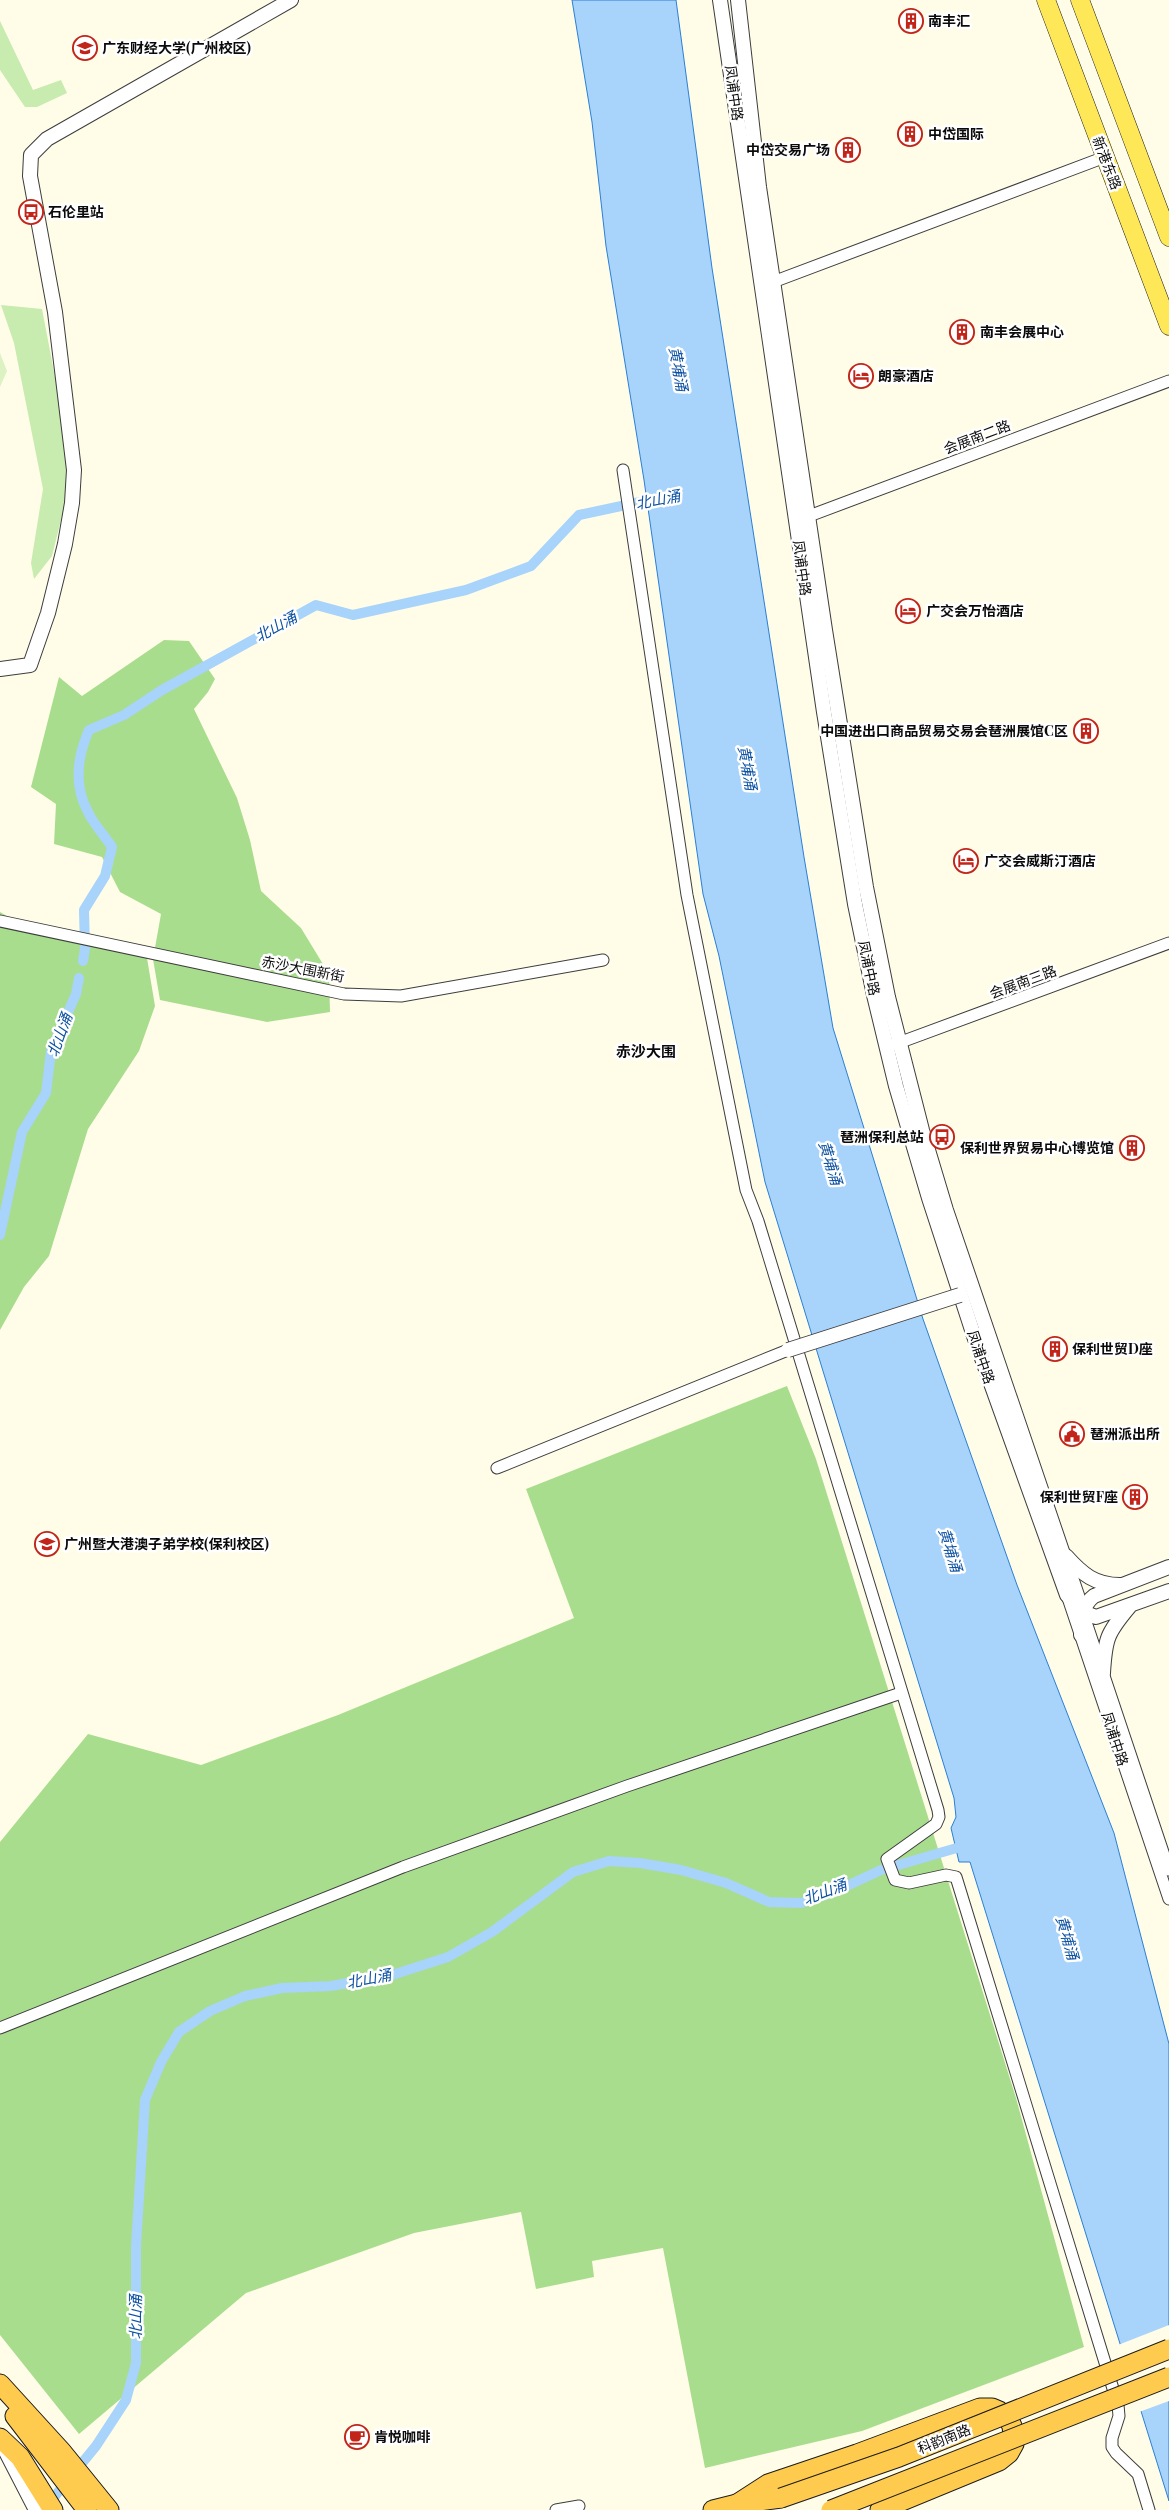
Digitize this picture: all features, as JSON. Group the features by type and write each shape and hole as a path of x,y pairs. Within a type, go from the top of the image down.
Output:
{"highway":[{"name":"科韵南路","path":"713,2510 737,2504 781,2498 885,2462 1169,2349"},
{"name":"科韵南路","path":"831,2510 1169,2377"},
{"path":"0,2384 62,2452 109,2510"},
{"path":"0,2397 87,2510"},
{"path":"737,2504 768,2484 857,2454 971,2411 992,2408 1008,2418 1014,2433 1014,2444 1009,2453 999,2462 880,2510"},
{"path":"0,2440 20,2457 34,2491 53,2510"}],"main road":[{"name":"新港东路","path":"1046,0 1169,326"},
{"path":"1080,0 1169,237"}],"street":[{"path":"0,669 30,664 58,572 74,488 72,443 63,373 50,283 30,176 31,155 34,149 47,138 291,0"},
{"name":"凤浦中路","path":"720,0 768,285 810,517 866,886 893,1045 946,1210 1169,1870"},
{"name":"凤浦中路","path":"738,0 795,520 855,904 893,1045 929,1198 960,1295 1081,1635 1169,1900"},
{"path":"768,285 1105,158"},
{"name":"会展南二路","path":"795,520 810,517 1169,381"},
{"path":"622,470 687,895 746,1190 758,1221 939,1817 936,1824 927,1832 888,1859 895,1880 909,1883 946,1874 956,1877 1118,2405 1119,2416 1112,2447 1138,2474 1149,2510"},
{"name":"赤沙大围新街","path":"0,921 344,994 401,996 603,960"},
{"name":"会展南三路","path":"893,1045 1169,943"},
{"path":"497,1468 788,1350 960,1295"},
{"path":"1061,1551 1086,1577 1109,1585 1123,1585"},
{"path":"1081,1635 1083,1612 1088,1601 1094,1596 1169,1567"},
{"path":"1067,1595 1083,1612 1096,1617 1169,1591"},
{"path":"1103,1673 1105,1648 1110,1631 1131,1605"},
{"path":"0,2028 403,1867 627,1786 901,1693"},
{"path":"34,2491 36,2510"},
{"path":"556,2510 579,2504"}],"green space":[{"path":"0,21 33,90 61,80 67,93 37,107 25,107 0,70"},
{"path":"1,305 42,309 60,403 69,488 52,556 34,579 31,563 43,489 14,343"},
{"path":"0,353 7,371 0,387"},
{"path":"164,640 189,641 215,679 208,692 194,709 237,798 250,840 261,891 301,928 329,974 330,1012 267,1022 160,1000 153,959 161,914 120,892 102,857 54,844 56,804 31,787 59,677 82,696"},
{"path":"0,912 36,933 147,958 155,1006 139,1051 88,1129 49,1256 24,1287 0,1330"},
{"path":"787,1386 816,1459 1016,2098 1084,2347 862,2431 705,2468 663,2248 592,2261 594,2277 536,2289 521,2212 414,2233 246,2293 79,2434 0,2335 0,1842 88,1734 201,1765 338,1715 574,1618 526,1489"}],"water":[{"name":"黄埔涌","path":"572,0 676,0 712,268 804,857 833,1028 923,1319 1017,1585 1114,1833 1169,2044 1169,2501 970,1862 959,1862 951,1828 956,1817 954,1798 765,1182 719,956 703,894 644,480 606,246 592,122"}],"pier":[{"path":"1169,2325 1169,2401 1139,2412 1118,2345"}],"waterway":[{"name":"北山涌","path":"83,961 85,949 84,910 105,876 112,847 90,817 79,782 80,761 89,730 124,715 162,690 316,605 353,615 466,590 531,566 579,515 659,498"},
{"name":"北山涌","path":"0,1235 22,1132 46,1093 51,1051 76,994 79,978"},
{"name":"北山涌","path":"46,2507 96,2446 126,2400 136,2363 136,2246 145,2100 161,2062 179,2032 210,2011 245,1996 282,1988 331,1986 392,1975 448,1957 492,1932 573,1872 609,1861 640,1863 681,1870 726,1883 769,1902 801,1903 836,1891 881,1870 967,1845"}],"place":[{"name":"南丰汇","path":"911,21"},
{"name":"广东财经大学(广州校区)","path":"85,48"},
{"name":"中岱国际","path":"910,134"},
{"name":"中岱交易广场","path":"848,150"},
{"name":"石伦里站","path":"31,212"},
{"name":"南丰会展中心","path":"962,332"},
{"name":"朗豪酒店","path":"861,376"},
{"name":"广交会万怡酒店","path":"908,611"},
{"name":"中国进出口商品贸易交易会琶洲展馆C区","path":"1086,731"},
{"name":"广交会威斯汀酒店","path":"966,861"},
{"name":"琶洲保利总站","path":"942,1137"},
{"name":"保利世界贸易中心博览馆","path":"1132,1148"},
{"name":"保利世贸D座","path":"1055,1349"},
{"name":"琶洲派出所","path":"1072,1434"},
{"name":"保利世贸F座","path":"1135,1497"},
{"name":"广州暨大港澳子弟学校(保利校区)","path":"47,1544"},
{"name":"肯悦咖啡","path":"357,2437"}],"district":[{"name":"赤沙大围","path":"646,1052"}]}
